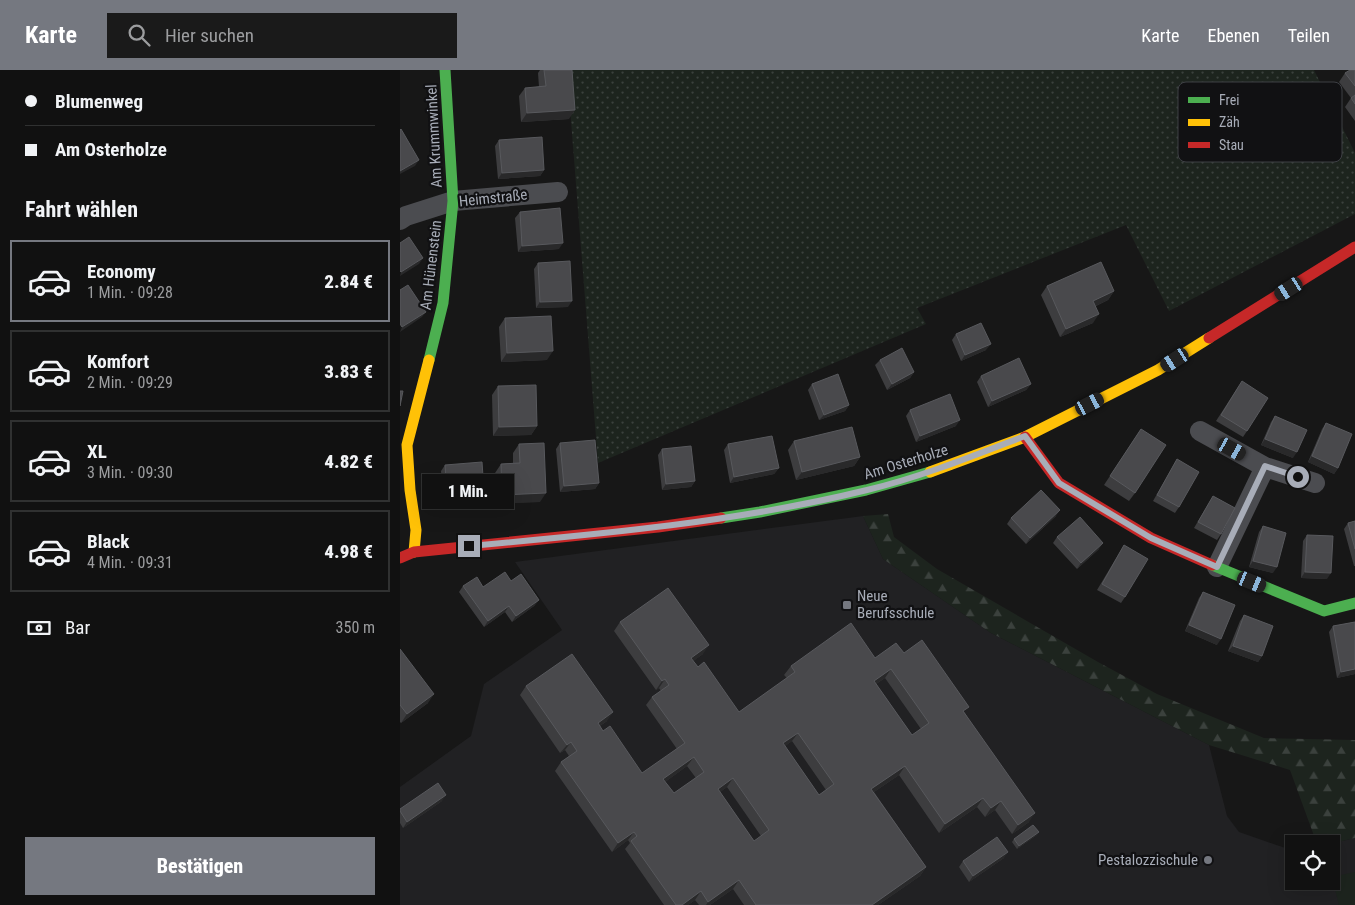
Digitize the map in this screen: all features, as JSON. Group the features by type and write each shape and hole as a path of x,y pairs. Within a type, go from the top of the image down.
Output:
{"street":[{"name":"Am Krummwinkel","path":"445,70 453,201"},
{"name":"Heimstraße","path":"400,220 406,216 453,201 558,192"},
{"name":"Am Hünenstein","path":"414,552 416,530 410,490 407,445 443,303 453,201"},
{"name":"Am Osterholze","path":"414,552 658,527 760,512 866,490 917,477 1025,436 1158,370 1355,247"},
{"path":"1200,431 1265,466 1315,483"},
{"path":"1025,436 1059,483 1151,538 1324,611 1355,603"},
{"path":"1217,567 1265,466"},
{"path":"400,558 414,552"}],"shaded area":[{"path":"863,516 883,559 991,633 1209,745 1227,816 1239,832 1285,848 1285,890 1340,890 1340,841 1355,838 1355,905 400,905 400,787 471,736 484,684 562,630 515,562"}],"green space":[{"path":"567,70 1314,70 1320,82 1178,82 1178,162 1342,162 1342,127 1355,153 1355,214 1169,311 1126,225 917,308 926,324 598,463"},
{"path":"888,514 894,537 937,569 1157,694 1264,738 1355,740 1355,838 1340,841 1340,835 1314,835 1290,770 1209,745 991,633 883,559 863,516"},
{"path":"1355,872 1355,905 1339,905 1335,890 1340,890 1340,875"}],"building":[{"path":"544,70 572,70 575,110 527,113 525,88 546,86"},
{"path":"1355,70 1355,86 1345,73"},
{"path":"1355,95 1355,104 1351,98"},
{"path":"400,130 419,160 400,171"},
{"path":"542,137 544,170 502,173 499,140"},
{"path":"560,208 563,243 522,246 520,212"},
{"path":"409,237 423,258 401,272 400,243"},
{"path":"570,261 572,301 540,302 538,263"},
{"path":"1101,262 1114,291 1093,301 1099,314 1066,329 1047,286"},
{"path":"408,285 426,312 402,327 400,324 400,290"},
{"path":"551,316 553,351 507,353 505,318"},
{"path":"981,323 991,344 965,355 956,334"},
{"path":"902,348 914,372 892,384 880,360"},
{"path":"1019,358 1031,384 992,401 981,376"},
{"path":"838,374 849,405 824,415 812,384"},
{"path":"1242,381 1268,398 1247,431 1221,415"},
{"path":"536,385 537,426 499,427 498,386"},
{"path":"400,391 403,391 400,406"},
{"path":"950,394 960,420 920,436 910,410"},
{"path":"1275,416 1307,430 1297,452 1265,439"},
{"path":"1326,423 1352,434 1338,468 1312,456"},
{"path":"852,427 860,457 802,472 794,441"},
{"path":"1141,429 1166,445 1135,493 1110,476"},
{"path":"772,436 779,468 734,477 728,444"},
{"path":"595,440 599,483 564,486 560,443"},
{"path":"544,443 546,493 502,495 501,464 520,463 519,444"},
{"path":"691,446 695,481 666,484 662,449"},
{"path":"1177,459 1199,472 1179,507 1157,495"},
{"path":"482,462 484,491 447,494 445,465"},
{"path":"1041,490 1060,510 1030,538 1011,518"},
{"path":"1213,496 1235,508 1221,534 1198,522"},
{"path":"1080,517 1103,543 1081,563 1057,537"},
{"path":"1355,521 1355,549 1348,523"},
{"path":"1263,526 1286,533 1277,567 1253,561"},
{"path":"1307,535 1333,536 1331,573 1305,572"},
{"path":"1124,545 1148,559 1125,597 1102,584"},
{"path":"505,572 511,581 521,574 539,600 516,616 509,606 488,621 463,586 477,577 483,587"},
{"path":"668,588 709,645 691,658 698,667 704,662 739,712 795,672 791,666 851,623 875,658 896,643 904,653 922,640 969,707 963,711 1035,813 1018,825 1001,801 991,808 983,798 945,824 905,766 871,789 926,867 872,905 756,905 739,880 708,902 701,891 682,905 676,905 631,841 637,836 634,832 618,843 561,762 577,751 571,742 567,745 526,686 572,654 613,712 598,723 603,731 610,726 642,773 685,743 652,697 669,685 665,679 662,681 620,622","holes":["891,669 929,723 912,735 874,681","798,733 834,784 819,795 783,743","694,757 704,772 674,793 663,779","733,778 769,830 754,841 718,789"]},
{"path":"1203,592 1235,605 1221,639 1189,625"},
{"path":"1244,615 1273,626 1262,656 1233,646"},
{"path":"1355,622 1355,669 1341,672 1333,626"},
{"path":"400,649 434,694 407,714 400,705"},
{"path":"438,783 446,795 407,822 400,809"},
{"path":"1033,825 1039,832 1019,846 1014,839"},
{"path":"997,837 1008,852 973,876 963,861"}],"traffic: fast":[{"path":"429,360 443,303 453,201 445,70"},
{"path":"721,518 760,512 866,490 930,472"},
{"path":"1212,565 1324,611 1355,603"}],"traffic: slow":[{"path":"930,472 1025,437 1158,370 1209,338"},
{"path":"414,552 416,530 410,490 407,445 429,360"}],"traffic: jam":[{"path":"1209,338 1355,247"},
{"path":"1025,437 1059,483 1151,538 1212,565"},
{"path":"400,558 414,552 658,527 721,518"}],"place":[{"name":"Neue Berufsschule","path":"847,605"},
{"name":"Pestalozzischule","path":"1208,860"}],"route":[{"path":"469,546 658,527 760,512 866,490 917,477 1025,436 1059,483 1151,538 1217,567 1265,466 1298,477"}]}
